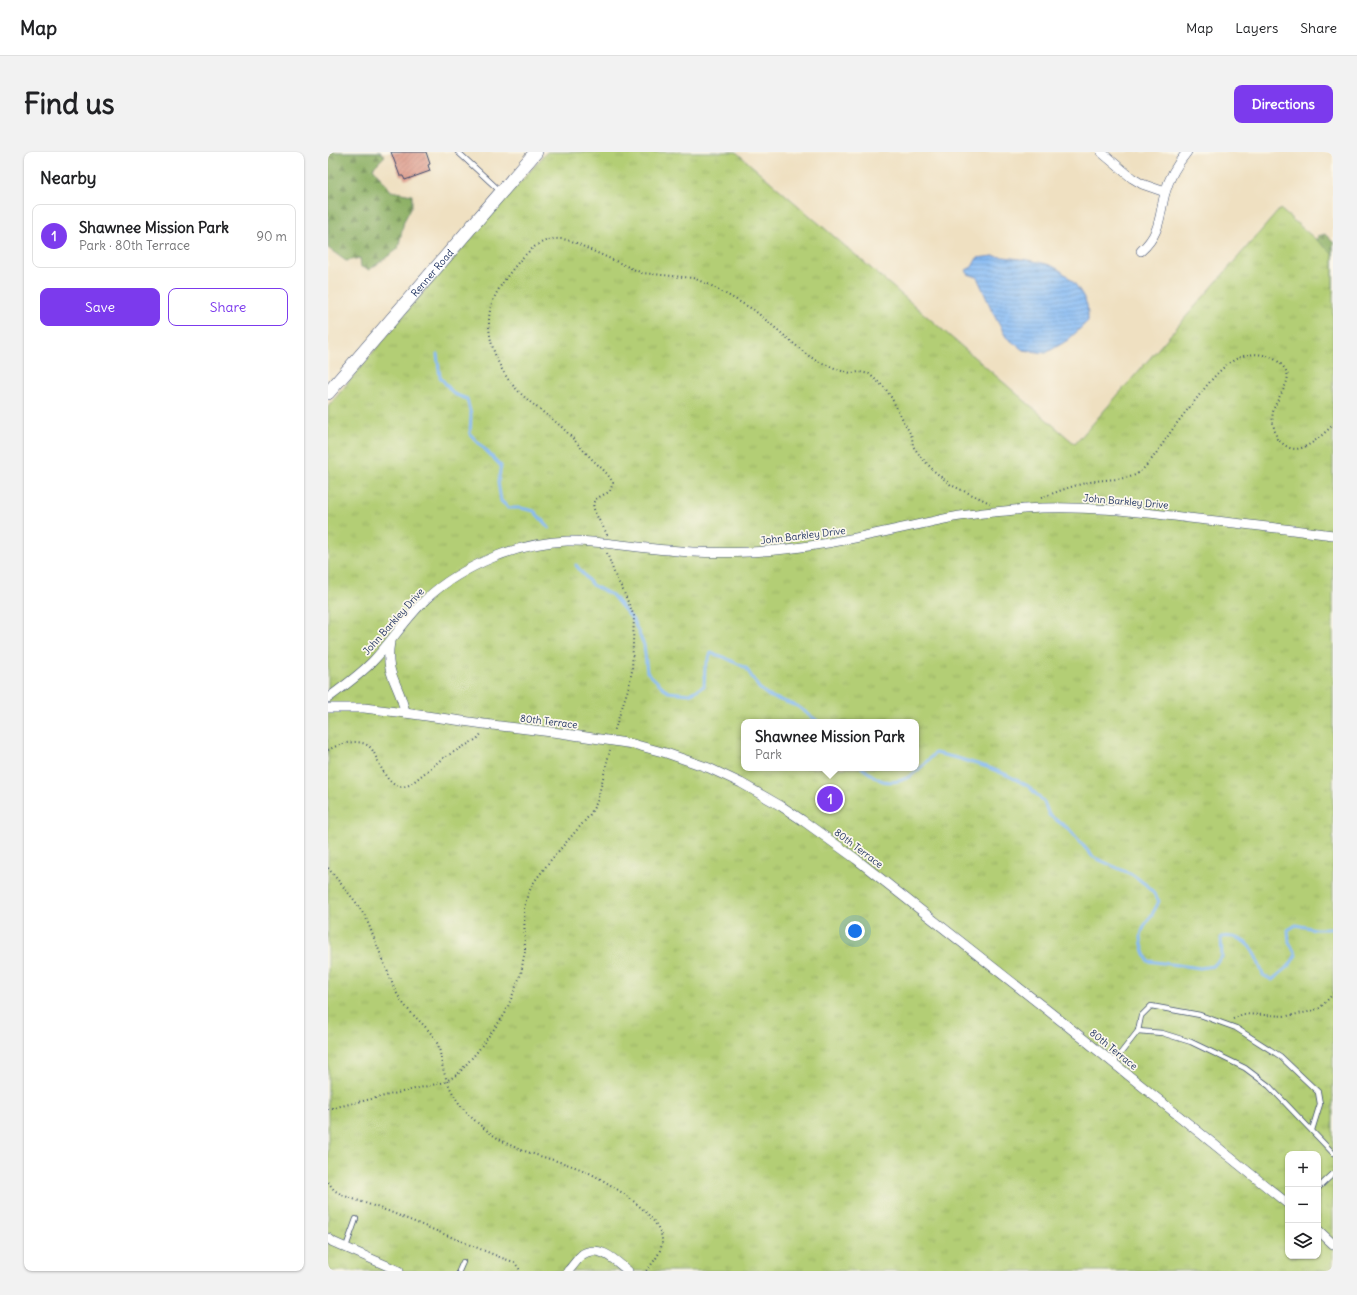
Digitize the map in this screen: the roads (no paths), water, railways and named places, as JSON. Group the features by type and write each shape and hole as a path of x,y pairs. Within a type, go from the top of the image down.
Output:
{"main road":[{"name":"Renner Road","path":"328,393 536,152"}],"street":[{"path":"1101,152 1137,182 1165,192"},
{"path":"1141,251 1149,243 1155,233 1165,192 1179,162 1187,152"},
{"name":"John Barkley Drive","path":"328,698 364,671 426,599 444,585 462,573 493,557 523,547 550,542 584,542 710,553 757,552 796,549 841,542 949,518 975,514 1028,509 1073,508 1106,509 1333,534"},
{"path":"391,640 388,653 389,666 392,679 403,700 405,713"},
{"name":"80th Terrace","path":"328,708 364,708 560,733 633,744 666,752 709,768 741,783 781,806 856,859 1285,1202"},
{"path":"1321,1233 1333,1244"},
{"path":"328,1238 346,1248 400,1271"},
{"path":"568,1271 582,1255 597,1251 612,1258 628,1271"}],"lane":[{"path":"458,152 501,192"},
{"path":"1113,1063 1138,1031 1141,1016 1151,1006 1200,1015 1236,1028 1280,1056 1318,1092 1320,1104 1312,1130"},
{"path":"1138,1031 1162,1034 1191,1042 1245,1068 1269,1086 1333,1153"},
{"path":"1319,1187 1333,1174"},
{"path":"346,1248 356,1219"},
{"path":"459,1271 462,1262"}],"water":[{"path":"994,256 1039,262 1058,269 1073,282 1082,293 1087,305 1088,321 1068,340 1046,353 1023,350 1006,337 994,315 977,277 968,274 966,270 972,267 977,258"}],"waterway":[{"path":"437,354 440,377 454,394 467,399 471,415 470,434 501,466 498,482 501,501 509,508 521,508 534,511 549,528"},
{"path":"576,565 592,585 612,595 633,620 644,645 647,672 668,692 690,694 704,686 705,667 711,653 724,657 746,668 759,688 769,696 797,706 815,719"},
{"path":"919,769 935,753 987,767 1007,775 1028,786 1044,802 1049,815 1069,829 1093,857 1133,875 1149,887 1159,901 1141,934 1143,950 1148,961 1200,968 1213,966 1222,957 1221,937 1238,938 1250,947 1263,975 1272,980 1289,966 1296,955 1289,942 1288,930 1296,925 1315,929 1333,929"},
{"path":"866,771 883,781 891,782 906,778 916,771"}],"place":[{"name":"Shawnee Mission Park","path":"830,799"}]}
